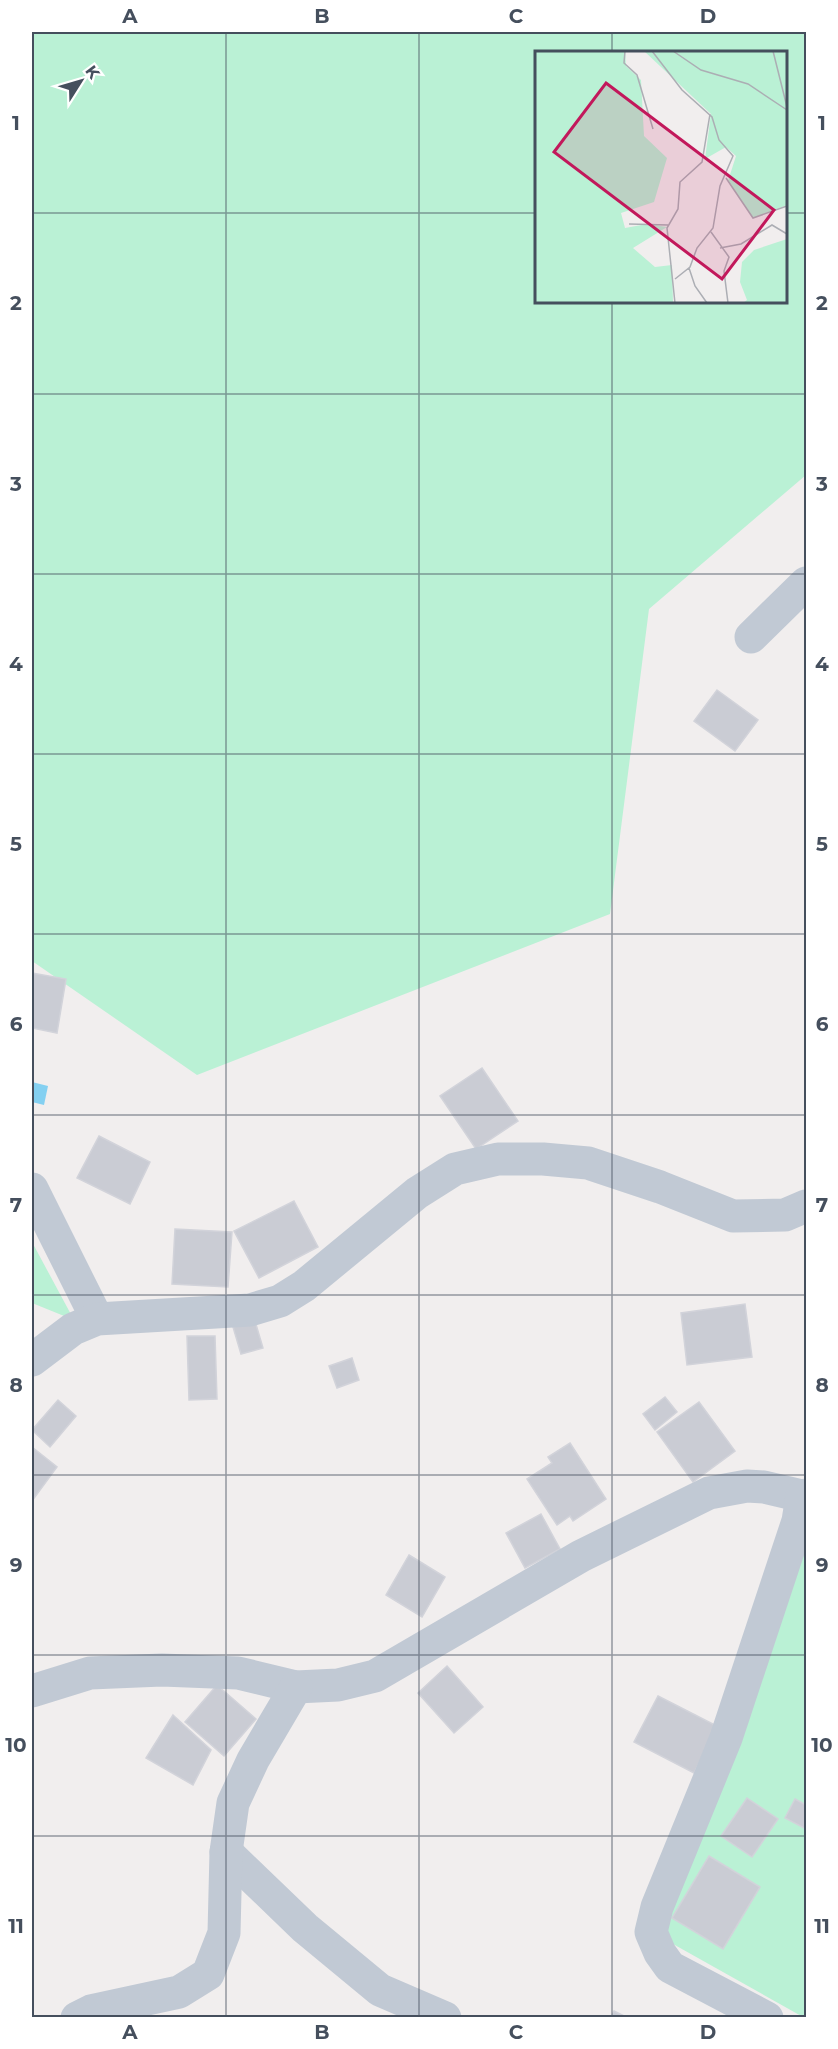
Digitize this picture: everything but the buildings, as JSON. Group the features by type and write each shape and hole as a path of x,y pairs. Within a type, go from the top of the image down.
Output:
{"street":[{"path":"751,637 807,583"},
{"path":"32,1360 73,1329 97,1319 250,1310 280,1301 304,1286 417,1193 455,1169 498,1159 543,1159 588,1163 660,1187 733,1216 785,1215 807,1206"},
{"path":"32,1189 97,1319"},
{"path":"32,1691 90,1672 162,1670 238,1673 296,1687 338,1685 375,1676 581,1556 709,1493 747,1486 764,1487 804,1496 798,1521 726,1738 657,1907 651,1932 660,1953 670,1967 767,2018"},
{"path":"77,2018 91,2011 179,1992 208,1974 224,1933 226,1852 233,1803 253,1760 296,1687"},
{"path":"226,1852 305,1928 381,1990 445,2018"}],"green space":[{"path":"32,32 806,32 806,475 649,609 610,914 197,1075 32,961"},
{"path":"32,1242 74,1320 32,1303"},
{"path":"806,1519 806,2017 803,2017 648,1930"}],"water":[{"path":"32,1082 48,1086 44,1105 32,1102"}]}
